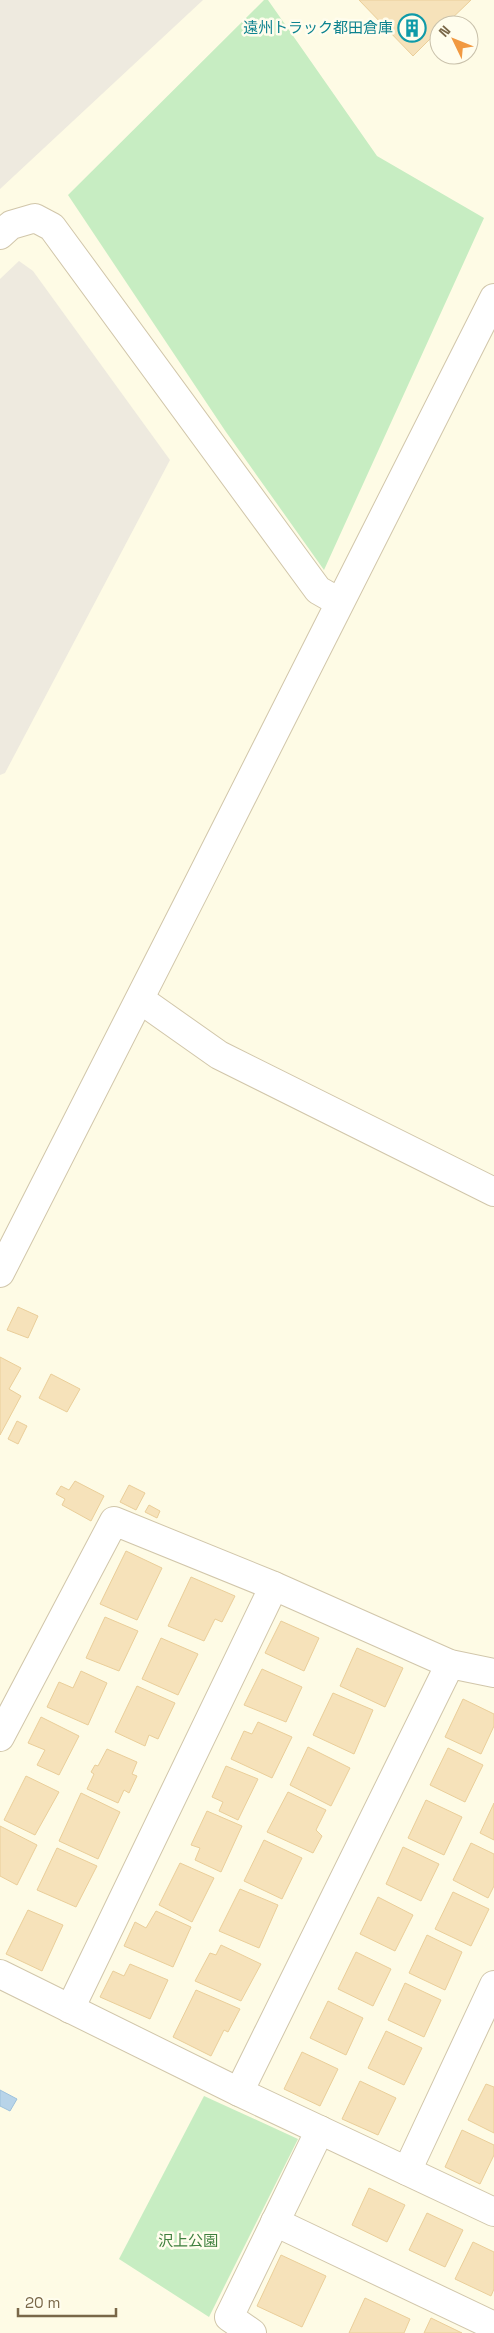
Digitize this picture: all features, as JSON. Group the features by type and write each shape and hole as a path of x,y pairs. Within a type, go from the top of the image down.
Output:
{"street":[{"path":"0,234 11,225 36,218 52,227 318,590 339,602"},
{"path":"0,1273 141,1000 339,602 494,298"},
{"path":"141,1000 219,1055 494,1192"},
{"path":"0,1737 114,1521 274,1586 450,1664 494,1673"},
{"path":"70,2009 274,1586"},
{"path":"238,2092 450,1664"},
{"path":"0,1974 238,2092 494,2212"},
{"path":"406,2171 494,1985"},
{"path":"252,2333 229,2317 320,2130"},
{"path":"275,2222 494,2326"}],"shaded area":[{"path":"0,0 203,0 0,189"},
{"path":"19,261 33,271 170,460 5,773 0,775 0,279"}],"green space":[{"path":"264,0 268,0 377,156 484,218 324,570 226,432 68,195"},
{"name":"沢上公園","path":"204,2096 298,2139 209,2317 119,2259"}],"water":[{"path":"0,2090 17,2099 10,2111 0,2106"}],"building":[{"name":"遠州トラック都田倉庫","path":"359,0 471,0 455,15 429,15 429,40 413,56"},
{"path":"18,1307 38,1316 28,1338 7,1330"},
{"path":"0,1357 21,1368 9,1389 21,1396 0,1435"},
{"path":"51,1374 80,1389 67,1412 39,1398"},
{"path":"17,1421 27,1426 18,1444 8,1439"},
{"path":"75,1481 104,1496 91,1521 62,1505 65,1499 56,1494 61,1486 69,1490"},
{"path":"129,1485 145,1493 136,1510 120,1502"},
{"path":"149,1505 160,1511 157,1518 145,1512"},
{"path":"126,1551 162,1568 137,1620 100,1604"},
{"path":"191,1577 235,1596 222,1622 215,1619 204,1641 168,1626"},
{"path":"105,1617 138,1631 119,1671 86,1658"},
{"path":"281,1621 319,1638 304,1671 265,1653"},
{"path":"161,1638 198,1654 178,1695 142,1679"},
{"path":"357,1648 403,1668 385,1707 340,1686"},
{"path":"262,1669 302,1687 286,1722 244,1705"},
{"path":"81,1671 107,1683 88,1725 47,1707 59,1682 73,1688"},
{"path":"137,1686 175,1703 158,1739 149,1735 145,1746 115,1732"},
{"path":"333,1693 373,1710 354,1754 313,1735"},
{"path":"463,1699 494,1714 494,1726 481,1754 445,1737"},
{"path":"41,1717 79,1736 59,1775 37,1765 45,1750 28,1743"},
{"path":"258,1722 292,1737 272,1778 231,1759 244,1731 252,1734"},
{"path":"308,1747 350,1768 331,1806 290,1785"},
{"path":"448,1748 483,1765 465,1802 430,1785"},
{"path":"107,1749 137,1762 132,1774 137,1776 129,1793 124,1790 118,1803 87,1789 94,1774 91,1772 95,1765 98,1766"},
{"path":"226,1766 258,1779 238,1820 219,1811 223,1802 212,1797"},
{"path":"26,1776 59,1792 35,1835 4,1820"},
{"path":"288,1792 326,1810 316,1830 322,1836 313,1853 267,1832"},
{"path":"81,1793 120,1812 98,1859 59,1841"},
{"path":"426,1800 462,1817 444,1855 408,1838"},
{"path":"494,1803 494,1840 480,1833"},
{"path":"207,1811 242,1826 221,1872 195,1860 200,1848 191,1845"},
{"path":"0,1826 37,1845 17,1885 0,1876"},
{"path":"264,1840 302,1858 282,1899 244,1881"},
{"path":"471,1843 494,1854 494,1886 488,1898 453,1880"},
{"path":"403,1847 439,1864 421,1901 386,1884"},
{"path":"57,1848 97,1866 76,1907 37,1890"},
{"path":"180,1863 214,1878 192,1922 159,1905"},
{"path":"240,1889 278,1905 259,1948 219,1931"},
{"path":"453,1892 489,1909 471,1946 435,1929"},
{"path":"378,1897 413,1915 395,1951 360,1934"},
{"path":"28,1910 63,1925 42,1971 6,1954"},
{"path":"156,1911 191,1927 173,1967 124,1946 135,1922 146,1928"},
{"path":"427,1935 462,1952 445,1990 409,1973"},
{"path":"221,1945 261,1964 241,2001 195,1981 210,1953 216,1955"},
{"path":"356,1952 391,1969 373,2006 338,1989"},
{"path":"130,1964 168,1980 150,2019 100,1997 113,1971 124,1976"},
{"path":"405,1983 441,2000 424,2037 388,2020"},
{"path":"196,1990 240,2009 228,2032 224,2030 211,2056 173,2037"},
{"path":"328,2001 363,2018 346,2055 310,2038"},
{"path":"386,2031 422,2048 404,2085 368,2068"},
{"path":"302,2052 338,2069 320,2106 284,2089"},
{"path":"360,2081 396,2098 378,2135 342,2119"},
{"path":"486,2084 494,2087 494,2133 468,2120"},
{"path":"462,2130 494,2145 494,2155 480,2184 445,2167"},
{"path":"369,2188 405,2205 387,2242 352,2225"},
{"path":"427,2213 463,2230 445,2267 409,2250"},
{"path":"473,2242 494,2252 494,2289 491,2296 455,2279"},
{"path":"281,2255 326,2276 302,2327 257,2306"},
{"path":"365,2298 410,2319 404,2333 349,2333"},
{"path":"431,2318 462,2333 424,2333"}],"place":[{"name":"遠州トラック都田倉庫","path":"412,28"}]}
